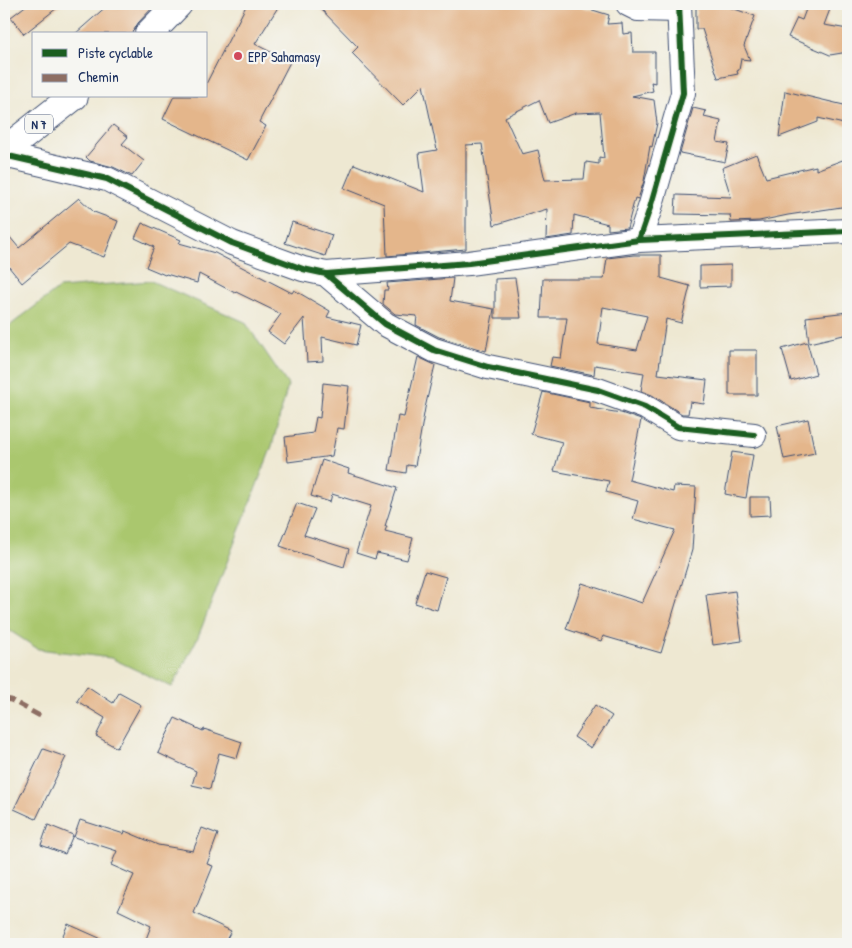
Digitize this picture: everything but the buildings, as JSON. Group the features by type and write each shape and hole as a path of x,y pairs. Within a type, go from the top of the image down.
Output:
{"main road":[{"path":"151,32 178,4"},
{"name":"N 7","path":"4,151 71,98"}],"street":[{"path":"628,4 638,9 679,7 682,93 650,208 639,240"},
{"path":"4,155 108,179 232,243 303,269 326,274 469,263 639,240 848,231"},
{"path":"326,274 385,324 434,350 488,367 598,390 645,407 678,427 754,435"}],"green space":[{"path":"151,281 245,322 288,385 272,446 198,637 172,687 111,658 38,649 4,627 4,330 59,288"}],"marked path":[{"path":"4,699 11,700 40,716"}],"cycle path":[{"path":"639,240 683,93 679,4"},
{"path":"4,155 107,179 232,243 303,269 326,274 469,263 639,240 848,231"},
{"path":"326,274 385,324 434,350 488,367 598,390 645,407 678,427 754,435"}],"place":[{"name":"EPP Sahamasy","path":"238,56"}]}
